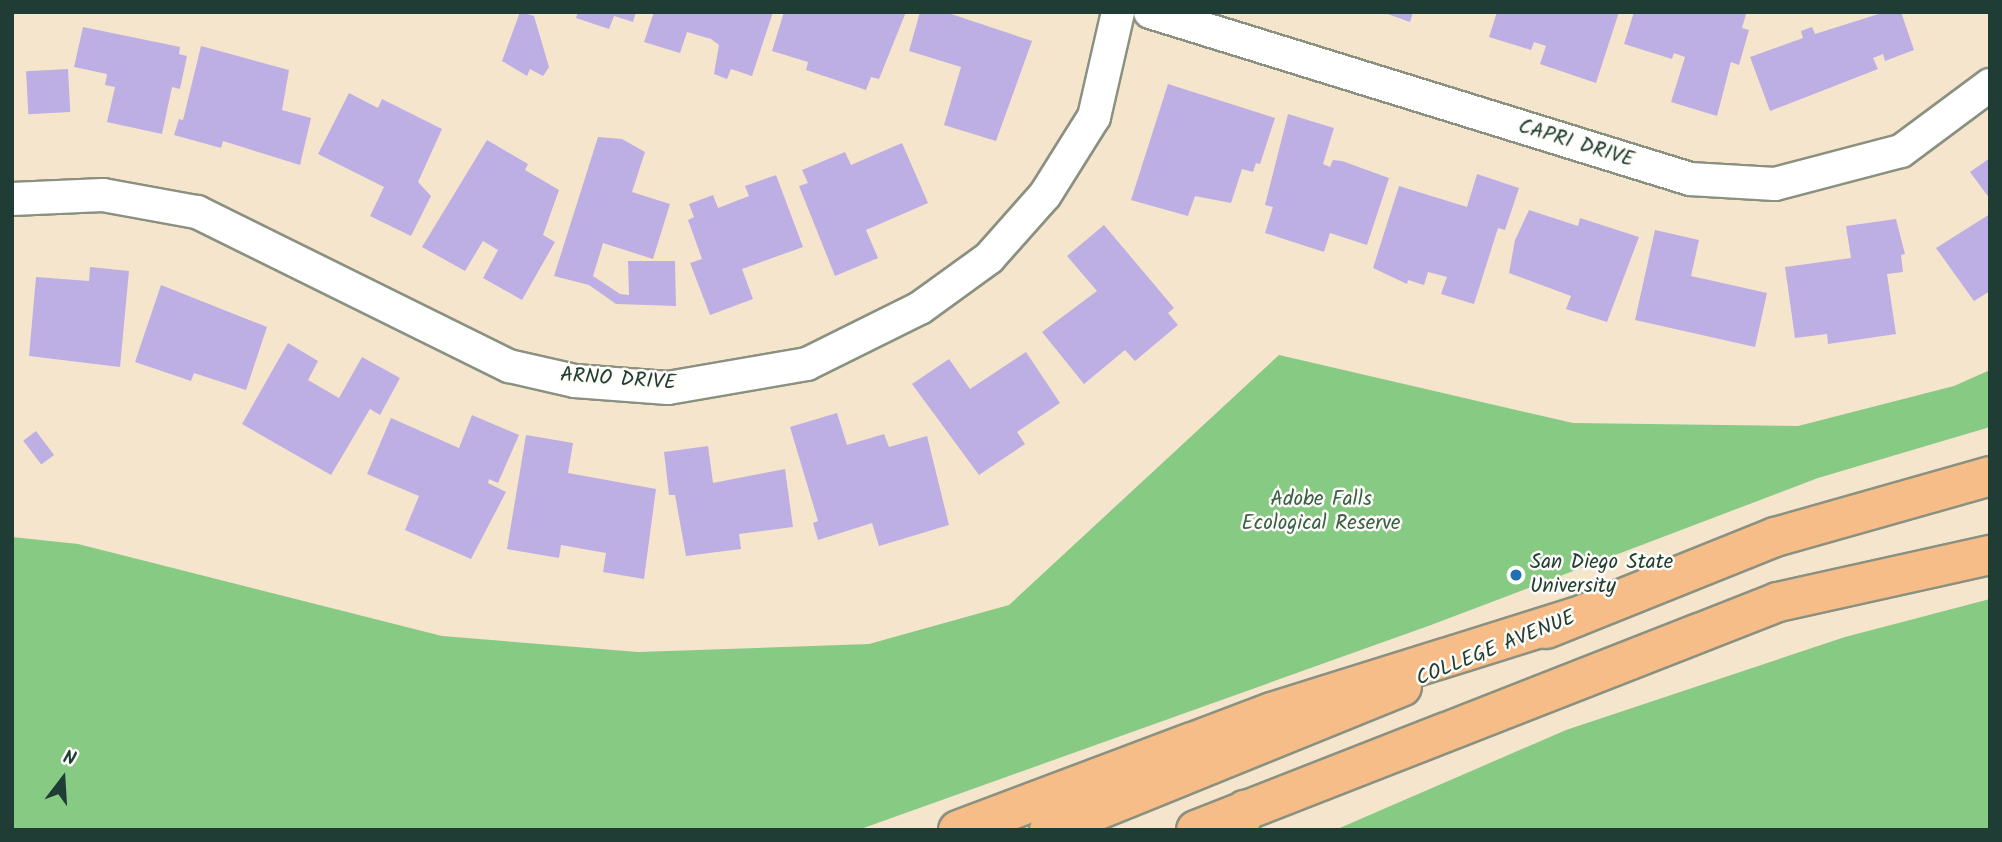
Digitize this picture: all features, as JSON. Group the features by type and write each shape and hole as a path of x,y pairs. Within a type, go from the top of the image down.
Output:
{"main road":[{"name":"COLLEGE AVENUE","path":"1049,830 1775,537 1990,476"},
{"path":"1196,830 1241,820 1778,603 1990,555"},
{"path":"958,830 1272,712 1576,617"}],"street":[{"name":"ARNO DRIVE","path":"12,199 103,195 197,212 509,366 575,381 668,388 807,365 920,309 989,258 1045,195 1094,117 1118,12"},
{"name":"CAPRI DRIVE","path":"1150,12 1690,179 1775,184 1901,151 1990,85"}],"green space":[{"name":"Adobe Falls Ecological Reserve","path":"1279,355 1573,423 1798,426 1954,386 1990,370 1990,427 1818,478 1431,625 858,830 12,830 12,537 78,544 442,636 638,652 869,644 1009,605"},
{"path":"1990,599 1990,830 1335,830 1566,730 1845,637"}],"building":[{"path":"520,12 534,16 549,67 543,76 530,69 527,76 502,61"},
{"path":"578,12 636,12 633,22 614,16 609,29 576,18"},
{"path":"654,12 773,12 752,76 731,69 727,79 714,74 719,45 711,39 687,32 680,53 644,42"},
{"path":"784,12 906,12 879,79 871,77 866,90 806,70 808,62 772,51"},
{"path":"920,12 945,12 1032,41 996,141 944,125 961,67 909,51"},
{"path":"1382,12 1413,12 1410,22"},
{"path":"1497,12 1619,12 1596,83 1540,64 1546,46 1534,42 1531,50 1489,37"},
{"path":"1634,12 1746,14 1742,28 1749,30 1739,65 1731,62 1717,116 1671,102 1685,57 1674,53 1672,59 1624,44"},
{"path":"1885,12 1901,12 1914,50 1885,61 1883,54 1873,58 1878,69 1770,111 1750,57 1803,38 1801,31 1812,27 1815,34"},
{"path":"83,27 180,47 179,54 187,56 180,89 172,87 162,134 107,122 115,87 105,85 107,74 74,67"},
{"path":"201,46 289,70 282,110 311,118 300,165 223,141 221,148 174,135 179,119 183,120"},
{"path":"68,69 70,112 28,114 26,71"},
{"path":"1168,84 1275,118 1260,164 1256,163 1253,172 1242,169 1231,203 1195,196 1188,216 1131,200"},
{"path":"349,93 378,108 382,99 442,129 418,182 431,196 411,236 370,216 384,187 318,154"},
{"path":"1288,114 1334,128 1323,164 1330,167 1333,160 1342,161 1389,178 1367,245 1330,233 1324,252 1265,233 1273,207 1265,205"},
{"path":"598,137 622,139 645,152 632,192 670,204 653,259 603,243 593,276 620,294 629,295 628,261 675,261 676,306 616,304 589,285 554,276"},
{"path":"487,140 528,164 525,170 559,190 543,235 555,242 522,300 483,278 498,250 483,241 465,271 422,247"},
{"path":"902,143 928,203 866,230 878,258 835,276 799,186 808,183 802,170 845,152 851,165"},
{"path":"1990,158 1990,199 1970,172"},
{"path":"1477,174 1519,188 1505,230 1498,228 1474,304 1441,294 1447,277 1428,272 1424,285 1408,280 1407,284 1373,268 1399,186 1467,207"},
{"path":"776,175 803,247 742,269 753,299 710,315 690,263 702,259 688,220 694,217 689,204 713,195 718,208 749,196 745,186"},
{"path":"1529,210 1578,226 1580,218 1639,237 1607,322 1566,309 1571,296 1509,273 1515,240"},
{"path":"1990,214 1990,291 1974,301 1936,248"},
{"path":"1896,219 1905,254 1901,255 1903,272 1887,274 1896,334 1828,344 1827,334 1795,338 1785,267 1851,258 1846,226"},
{"path":"1104,225 1174,308 1168,313 1178,325 1135,361 1125,350 1084,384 1042,332 1097,291 1067,256"},
{"path":"1655,230 1699,240 1691,276 1767,293 1755,347 1635,320"},
{"path":"90,267 129,271 120,367 29,356 36,277 89,281"},
{"path":"161,285 267,327 246,390 194,373 191,381 135,362"},
{"path":"288,343 318,361 308,380 339,398 362,357 400,378 380,415 370,409 331,475 242,424"},
{"path":"1026,352 1060,403 1017,432 1025,444 979,475 912,384 949,359 970,389"},
{"path":"837,413 847,445 884,434 889,447 927,436 949,525 879,546 872,523 818,540 813,523 818,521 790,427"},
{"path":"472,415 519,435 498,483 489,479 488,483 506,492 471,559 405,530 419,496 367,474 391,418 459,448"},
{"path":"36,431 54,455 41,465 23,441"},
{"path":"526,435 573,443 568,473 656,489 644,579 603,572 606,553 561,545 559,558 507,549"},
{"path":"708,446 713,483 785,469 793,527 739,534 741,549 686,556 675,495 669,495 664,452"}],"place":[{"name":"San Diego State University","path":"1516,575"}]}
